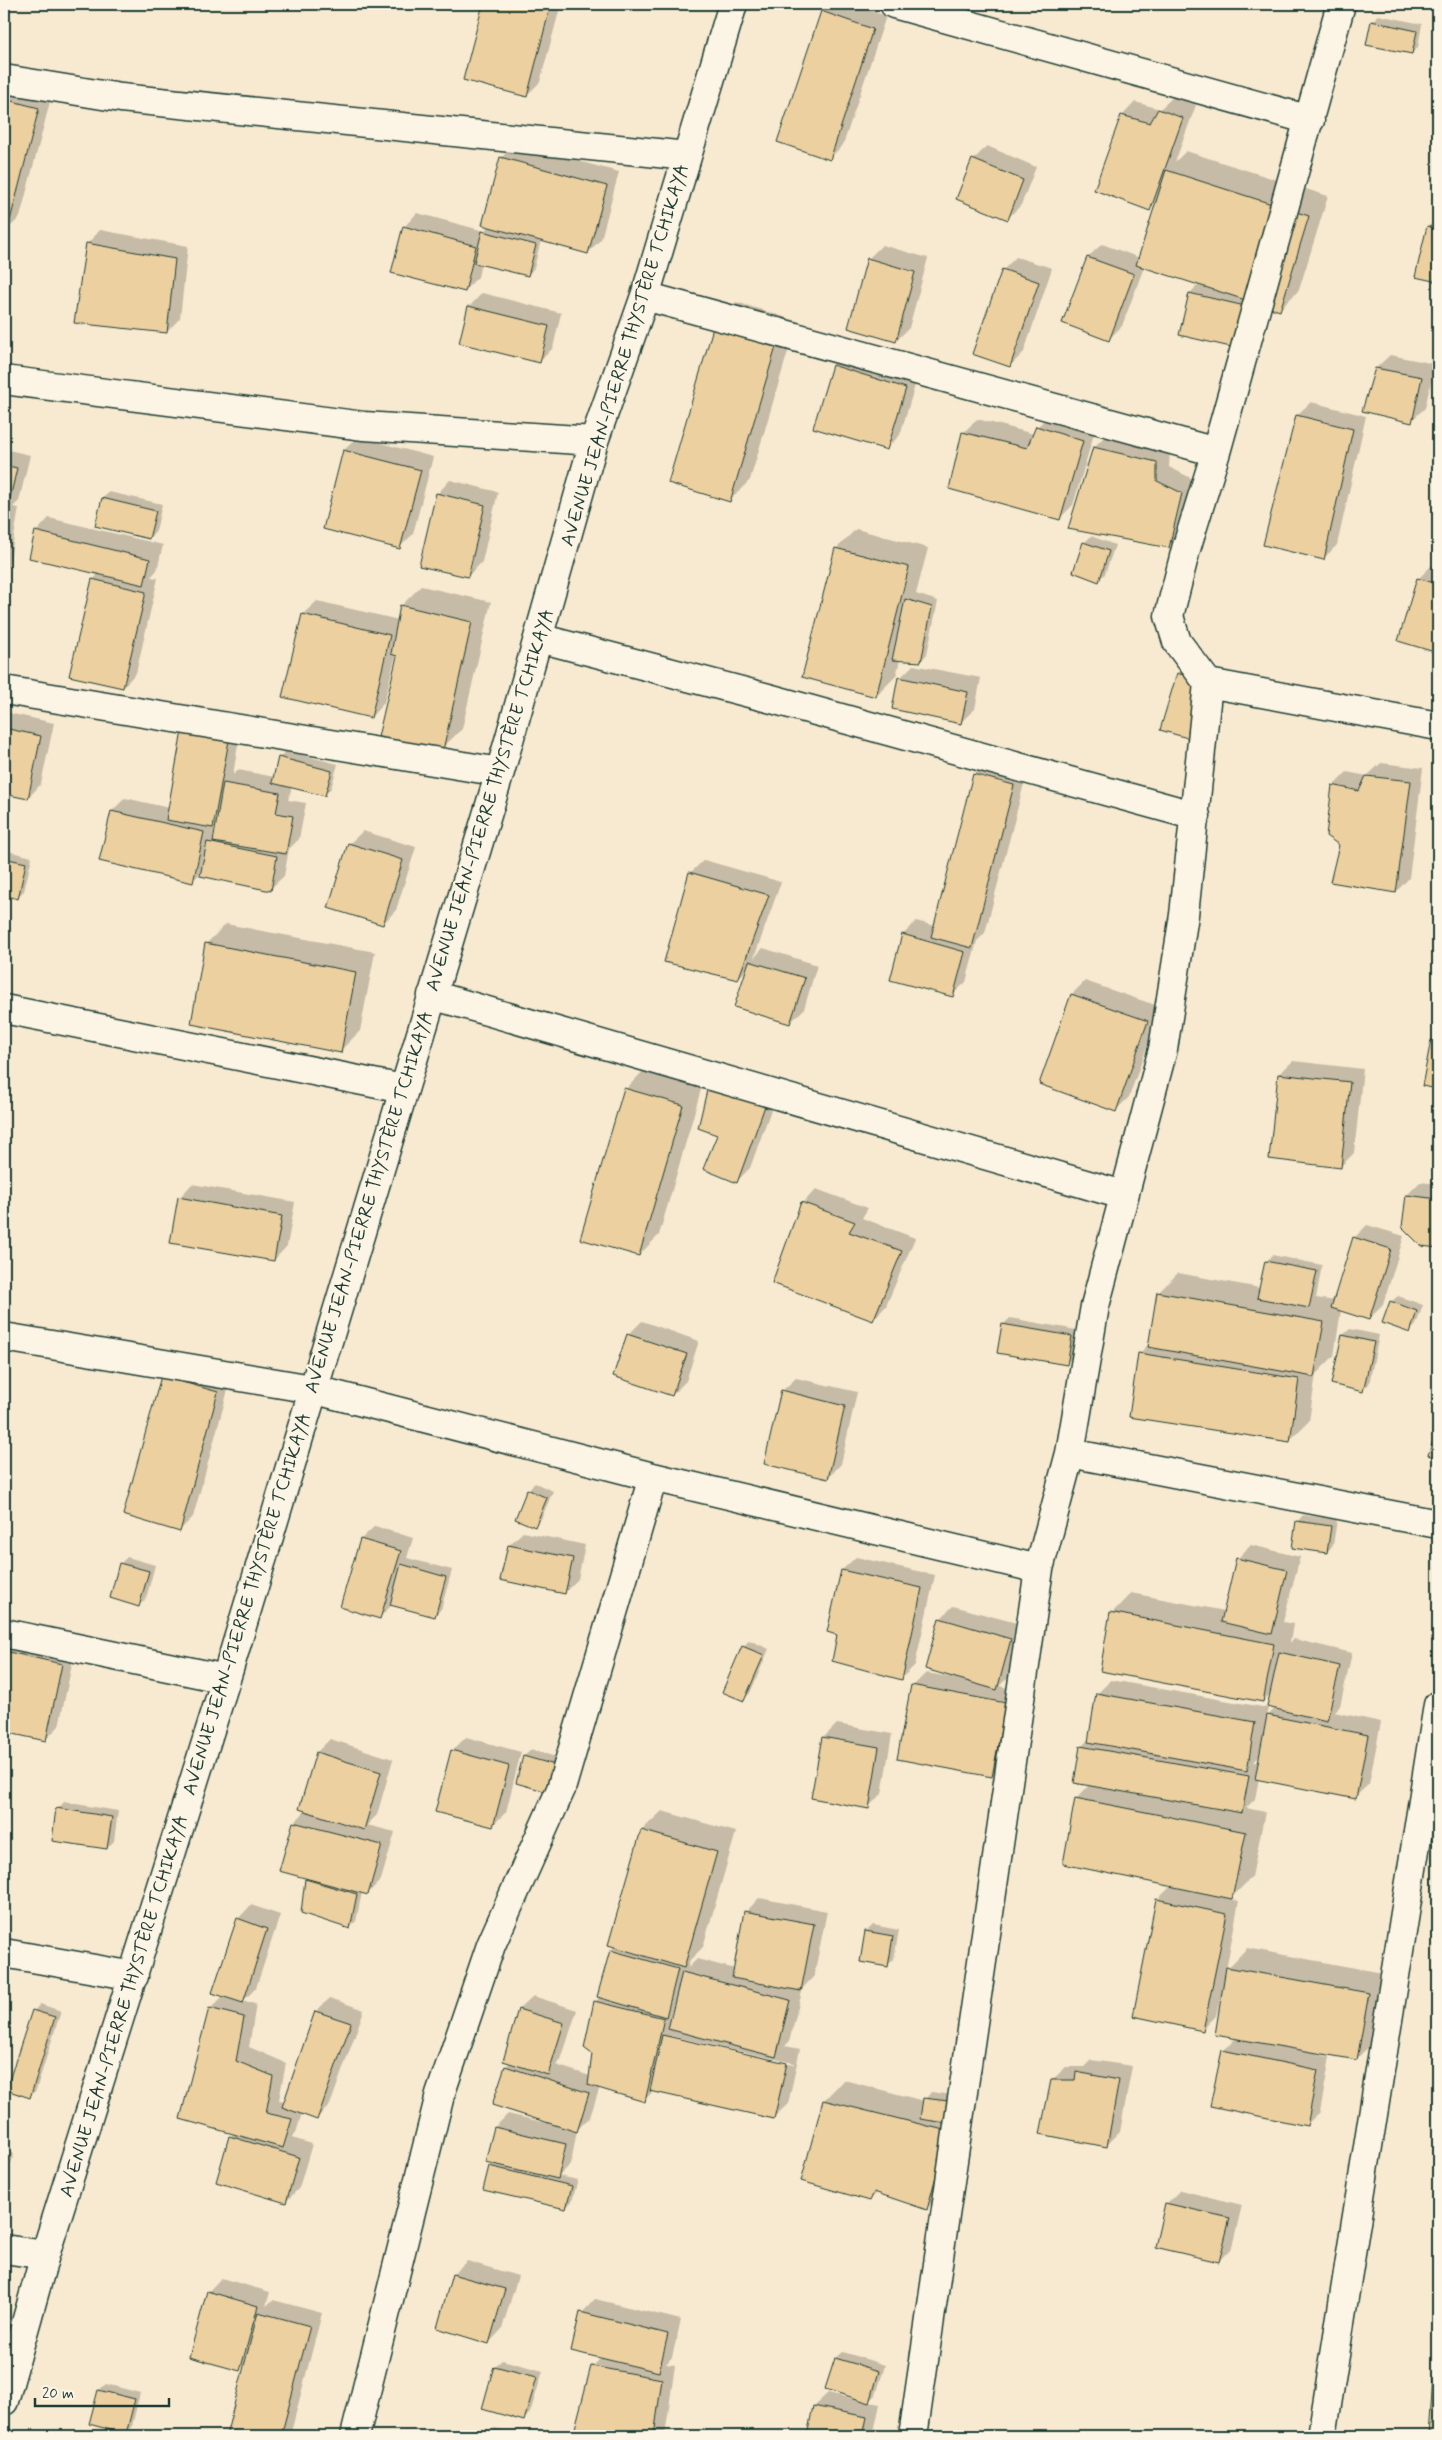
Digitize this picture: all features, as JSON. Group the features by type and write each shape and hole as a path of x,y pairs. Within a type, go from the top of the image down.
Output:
{"street":[{"name":"AVENUE JEAN-PIERRE THYSTÈRE TCHIKAYA","path":"4,2401 46,2255 226,1679 312,1389 500,772 540,638 594,441 645,296 734,4"},
{"path":"894,4 1310,120"},
{"path":"913,2436 1039,1569 1070,1453 1095,1306 1163,1049 1184,915 1196,816 1208,683 1177,642 1169,616 1186,549 1216,452 1310,120 1340,4"},
{"path":"4,80 131,99 687,156"},
{"path":"645,296 1216,452"},
{"path":"4,380 364,426 594,441"},
{"path":"540,638 772,699 1196,816"},
{"path":"1208,683 1438,726"},
{"path":"4,690 500,772"},
{"path":"432,995 1123,1196"},
{"path":"4,1009 403,1089"},
{"path":"4,1337 312,1389 652,1477 1039,1569"},
{"path":"1070,1453 1438,1524"},
{"path":"355,2436 440,2094 491,1945 561,1788 652,1477"},
{"path":"4,1633 226,1679"},
{"path":"1322,2436 1438,1706"},
{"path":"4,1952 134,1976"},
{"path":"4,2249 46,2255"}],"building":[{"path":"483,4 551,4 527,97 463,80"},
{"path":"821,11 873,29 830,160 777,142"},
{"path":"1371,21 1417,31 1412,54 1366,45"},
{"path":"4,99 39,108 7,232 4,231"},
{"path":"1158,109 1183,118 1150,211 1094,190 1121,115 1150,123"},
{"path":"500,157 607,186 588,254 482,225"},
{"path":"972,159 1023,180 1008,220 956,199"},
{"path":"1166,170 1309,216 1280,311 1136,265"},
{"path":"403,226 476,246 465,292 391,273"},
{"path":"1427,226 1438,229 1438,282 1415,277"},
{"path":"482,231 536,245 528,276 474,263"},
{"path":"86,243 175,259 167,333 74,323"},
{"path":"1087,257 1134,274 1109,341 1062,323"},
{"path":"867,258 915,272 896,342 848,328"},
{"path":"1002,269 1039,282 1010,367 972,354"},
{"path":"1189,293 1245,306 1235,348 1179,335"},
{"path":"468,306 549,326 540,363 459,343"},
{"path":"715,321 778,340 730,502 668,483"},
{"path":"832,365 906,388 887,450 813,428"},
{"path":"1375,368 1422,377 1412,423 1362,411"},
{"path":"1296,415 1353,429 1324,560 1263,545"},
{"path":"1036,426 1083,441 1060,520 949,489 962,432 1027,448"},
{"path":"1093,447 1157,462 1157,481 1182,493 1169,548 1068,529"},
{"path":"343,450 421,470 400,549 323,529"},
{"path":"4,465 17,468 6,516 4,516"},
{"path":"436,493 485,505 468,577 419,566"},
{"path":"102,498 156,511 149,539 95,526"},
{"path":"35,531 150,559 144,585 29,558"},
{"path":"1083,542 1109,551 1099,582 1073,572"},
{"path":"835,548 909,567 876,697 802,677"},
{"path":"1417,578 1438,584 1438,653 1398,641"},
{"path":"92,579 146,592 123,688 69,676"},
{"path":"905,599 932,607 921,662 892,660"},
{"path":"400,605 472,622 443,750 378,737 397,656 391,654"},
{"path":"302,614 390,635 371,718 282,697"},
{"path":"1177,673 1208,683 1191,739 1160,730"},
{"path":"898,677 968,692 961,724 892,709"},
{"path":"4,728 41,736 28,799 4,794"},
{"path":"182,731 229,740 213,828 166,820"},
{"path":"278,757 332,771 325,796 272,783"},
{"path":"973,774 1014,785 972,948 931,937"},
{"path":"1366,776 1411,781 1396,893 1330,882 1339,845 1326,836 1332,785 1359,791"},
{"path":"223,783 280,793 276,813 293,816 286,854 213,842"},
{"path":"111,811 204,832 193,883 99,861"},
{"path":"207,842 277,856 271,891 200,876"},
{"path":"348,843 403,860 383,925 328,908"},
{"path":"4,858 26,863 18,899 4,895"},
{"path":"689,872 769,895 738,980 664,962"},
{"path":"902,934 965,952 953,997 890,980"},
{"path":"205,943 356,972 341,1053 191,1024"},
{"path":"749,961 805,978 790,1024 734,1007"},
{"path":"1071,994 1148,1021 1116,1112 1039,1084"},
{"path":"1431,1040 1438,1042 1438,1089 1422,1086"},
{"path":"1278,1074 1350,1082 1341,1168 1269,1159"},
{"path":"708,1086 765,1106 737,1183 703,1169 717,1135 698,1128"},
{"path":"624,1088 683,1105 639,1256 580,1239"},
{"path":"1406,1195 1438,1199 1438,1248 1421,1246 1402,1227"},
{"path":"178,1197 282,1216 274,1261 170,1243"},
{"path":"801,1202 855,1222 849,1232 902,1251 873,1321 772,1283"},
{"path":"1353,1237 1391,1249 1369,1320 1331,1308"},
{"path":"1265,1261 1317,1271 1309,1308 1257,1298"},
{"path":"1157,1292 1324,1322 1314,1377 1148,1347"},
{"path":"1390,1301 1417,1311 1410,1333 1382,1323"},
{"path":"1002,1324 1072,1336 1067,1365 997,1353"},
{"path":"627,1334 687,1354 672,1396 613,1376"},
{"path":"1342,1335 1374,1342 1363,1392 1331,1384"},
{"path":"1138,1353 1299,1379 1290,1442 1129,1417"},
{"path":"161,1376 218,1392 180,1532 123,1515"},
{"path":"781,1390 845,1406 828,1479 764,1464"},
{"path":"1433,1441 1438,1443 1438,1459 1428,1455"},
{"path":"527,1489 547,1498 535,1527 515,1519"},
{"path":"1296,1521 1331,1526 1327,1553 1292,1548"},
{"path":"360,1539 401,1551 380,1619 340,1607"},
{"path":"508,1545 573,1558 565,1594 500,1580"},
{"path":"1236,1558 1287,1570 1272,1634 1221,1622"},
{"path":"119,1563 149,1571 139,1607 110,1598"},
{"path":"401,1564 446,1577 435,1617 390,1605"},
{"path":"841,1570 922,1588 902,1680 832,1661 837,1635 827,1632"},
{"path":"1110,1612 1274,1644 1263,1702 1100,1671"},
{"path":"939,1618 1011,1639 997,1690 925,1669"},
{"path":"742,1646 764,1655 744,1701 722,1692"},
{"path":"4,1651 62,1664 46,1741 4,1732"},
{"path":"1279,1652 1340,1666 1327,1721 1267,1707"},
{"path":"911,1685 1006,1703 992,1777 897,1759"},
{"path":"1096,1693 1255,1722 1247,1771 1088,1742"},
{"path":"1267,1715 1368,1735 1356,1799 1255,1779"},
{"path":"822,1737 879,1747 869,1809 811,1798"},
{"path":"1080,1746 1249,1776 1242,1813 1074,1783"},
{"path":"451,1750 509,1766 493,1827 435,1812"},
{"path":"316,1752 381,1772 364,1830 299,1809"},
{"path":"523,1756 573,1770 565,1797 516,1783"},
{"path":"1075,1798 1246,1832 1232,1899 1063,1864"},
{"path":"56,1808 112,1817 107,1849 52,1841"},
{"path":"293,1822 382,1845 368,1895 279,1871"},
{"path":"641,1830 717,1852 684,1968 608,1945"},
{"path":"305,1879 357,1894 350,1929 301,1913"},
{"path":"1156,1899 1227,1914 1203,2031 1133,2016"},
{"path":"744,1911 814,1924 801,1991 732,1978"},
{"path":"237,1918 267,1929 243,2003 212,1993"},
{"path":"865,1931 893,1936 888,1967 860,1962"},
{"path":"610,1950 678,1969 666,2017 597,1997"},
{"path":"1226,1967 1369,1993 1357,2060 1215,2035"},
{"path":"682,1972 790,2000 776,2057 668,2029"},
{"path":"594,2001 664,2018 645,2102 588,2085 592,2054 584,2048"},
{"path":"209,2008 244,2017 236,2061 273,2076 266,2113 292,2119 283,2148 180,2119"},
{"path":"518,2009 564,2023 548,2075 503,2061"},
{"path":"32,2010 55,2017 30,2098 6,2090"},
{"path":"315,2011 351,2023 317,2120 282,2107"},
{"path":"662,2035 787,2063 774,2119 650,2091"},
{"path":"1222,2050 1318,2070 1307,2126 1210,2106"},
{"path":"505,2066 589,2093 577,2132 492,2105"},
{"path":"1076,2072 1119,2080 1107,2147 1040,2134 1051,2080 1075,2080"},
{"path":"923,2098 957,2102 953,2124 920,2119"},
{"path":"823,2100 948,2131 927,2210 874,2192 870,2201 801,2181"},
{"path":"494,2127 566,2144 558,2179 485,2162"},
{"path":"229,2136 299,2157 286,2203 216,2182"},
{"path":"489,2166 572,2186 566,2209 483,2190"},
{"path":"1165,2203 1230,2218 1219,2262 1155,2247"},
{"path":"452,2274 505,2289 489,2344 437,2328"},
{"path":"207,2291 258,2306 240,2371 189,2357"},
{"path":"258,2312 310,2326 281,2436 226,2436"},
{"path":"580,2312 668,2334 659,2372 571,2351"},
{"path":"835,2358 879,2371 870,2403 825,2389"},
{"path":"494,2366 537,2377 524,2421 482,2409"},
{"path":"591,2366 662,2379 654,2436 573,2436"},
{"path":"1432,2378 1438,2379 1438,2436 1428,2436"},
{"path":"98,2390 135,2399 126,2434 89,2424"},
{"path":"813,2406 867,2417 863,2436 807,2436"}]}
